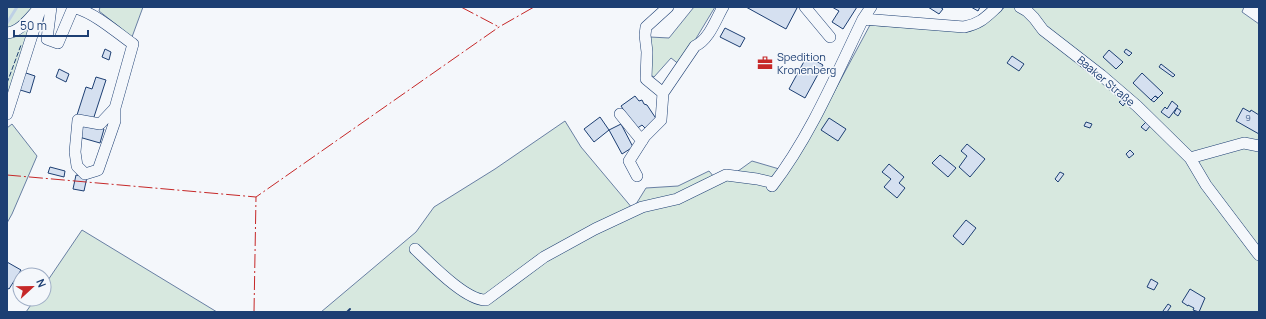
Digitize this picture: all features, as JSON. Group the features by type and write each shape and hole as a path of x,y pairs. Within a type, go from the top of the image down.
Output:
{"street":[{"path":"7,33 19,28 41,7"},
{"path":"7,114 41,7"},
{"path":"52,7 47,39 58,43 72,10 76,8 92,15 133,44 115,108 115,121 98,170 85,174 76,166 75,152 78,120 100,124 115,108"},
{"path":"663,93 646,79 648,52 645,32 646,26 668,7"},
{"path":"636,176 629,161 642,141 661,120 663,93 695,46 700,44 705,39 723,7"},
{"path":"805,7 830,37"},
{"path":"415,249 450,281 478,300 486,300 544,257 595,229 635,210 682,197 726,175 757,179 773,184 786,168 820,107 870,7"},
{"path":"863,19 964,27 980,22 998,7"},
{"name":"Baaker Straße","path":"1020,7 1027,11 1043,30 1101,75 1137,106 1190,158 1206,185 1259,255"},
{"path":"620,114 642,141"},
{"path":"1190,158 1244,143 1259,146"}],"shaded area":[{"path":"7,7 38,7 7,106"},
{"path":"100,7 143,7 132,37 99,11"},
{"path":"694,7 715,7 680,65 671,58 654,77 647,73 650,37 669,38"},
{"path":"1003,7 1244,7 1242,12 1259,24 1259,312 321,312 416,232 434,207 495,169 565,121 581,147 633,209 646,188 678,186 709,171 720,184 752,161 786,171 826,107 870,25 967,32 1004,8"},
{"path":"12,124 37,156 7,223 7,128"},
{"path":"82,230 217,312 26,312 29,307 52,307 52,274"}],"building":[{"path":"746,7 795,7 797,8 786,29"},
{"path":"832,7 857,7 843,29 832,22 839,11"},
{"path":"928,7 940,7 943,9 939,14"},
{"path":"971,7 980,7 978,11"},
{"path":"725,28 745,38 740,47 720,37"},
{"path":"105,49 111,52 109,60 102,57"},
{"path":"1126,49 1132,53 1129,56 1124,52"},
{"path":"1109,50 1123,62 1116,69 1103,57"},
{"path":"807,56 823,65 805,98 789,89"},
{"path":"1012,56 1024,64 1019,71 1007,63"},
{"path":"1161,64 1175,75 1173,77 1159,67"},
{"path":"59,69 69,74 66,82 56,77"},
{"path":"23,72 35,76 30,93 17,89"},
{"path":"1142,73 1163,93 1158,98 1155,96 1151,100 1133,83"},
{"path":"96,77 106,80 93,120 77,115 86,87 92,89"},
{"path":"635,96 639,101 642,100 644,104 647,105 657,120 645,128 642,125 636,129 621,106"},
{"path":"1155,96 1158,98 1154,102 1151,100"},
{"path":"1122,100 1125,103 1123,106 1119,102"},
{"path":"1172,101 1178,106 1169,118 1161,112 1165,107 1167,109"},
{"path":"1177,108 1181,111 1178,116 1174,113"},
{"path":"1243,108 1250,112 1251,110 1259,115 1259,134 1236,121"},
{"path":"600,117 609,130 594,142 584,129"},
{"path":"829,118 846,129 838,141 821,130"},
{"path":"83,122 104,129 100,143 79,137"},
{"path":"1086,122 1092,124 1090,128 1084,126"},
{"path":"1146,122 1150,126 1146,131 1141,127"},
{"path":"621,124 633,147 622,154 609,130"},
{"path":"967,144 985,159 970,177 959,167 967,156 961,151"},
{"path":"1130,150 1134,154 1129,158 1126,154"},
{"path":"940,155 956,168 948,177 932,163"},
{"path":"889,164 904,177 899,183 905,188 897,198 884,187 891,179 882,172"},
{"path":"50,167 65,171 64,177 48,173"},
{"path":"1060,172 1064,174 1058,182 1055,179"},
{"path":"76,175 87,177 84,191 73,189"},
{"path":"966,220 976,228 963,245 953,236"},
{"path":"7,262 16,267 12,267 12,284 9,289 7,288"},
{"path":"1151,279 1158,283 1154,290 1147,287"},
{"path":"1190,289 1205,298 1199,312 1193,310 1194,308 1182,302"},
{"path":"1168,304 1171,306 1167,312 1164,312 1163,311"}],"waterway":[{"path":"7,23 17,7"}],"fence":[{"path":"7,83 21,45"}],"wall":[{"path":"347,312 350,309"}],"power":[{"path":"461,7 499,27"},
{"path":"7,175 256,197 499,27 534,7"},
{"path":"254,312 256,197"}],"place":[{"name":"Spedition Kronenberg","path":"765,63"}]}
